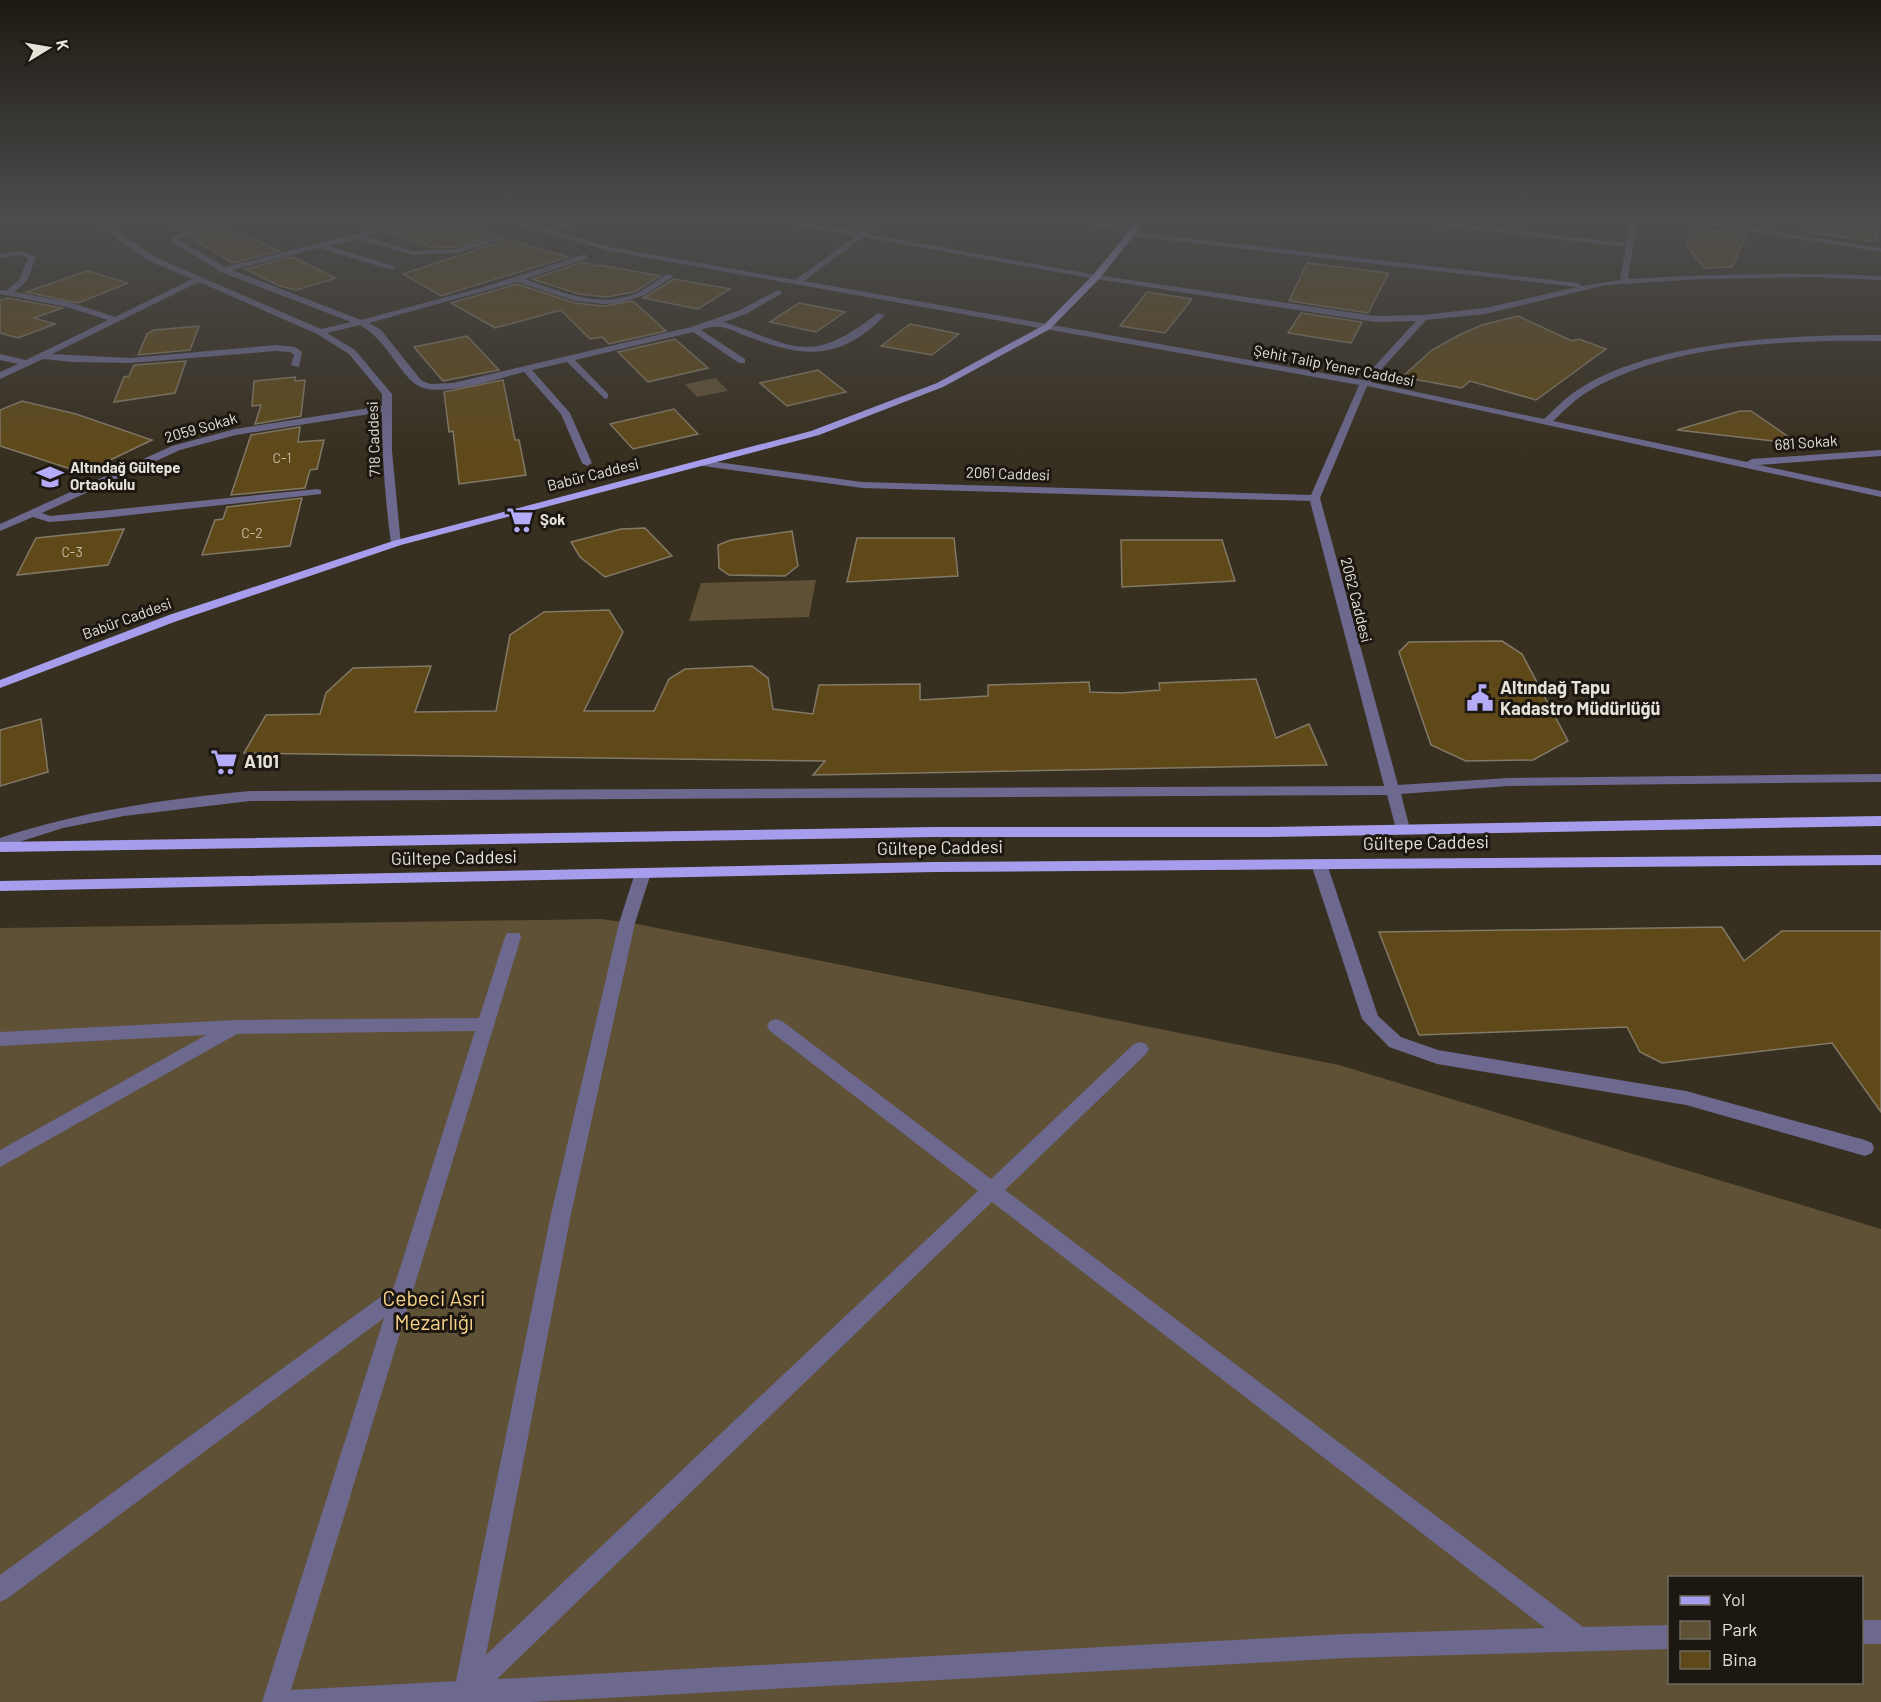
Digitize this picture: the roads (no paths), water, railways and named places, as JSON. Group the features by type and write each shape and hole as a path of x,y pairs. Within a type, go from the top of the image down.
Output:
{"main road":[{"name":"Babür Caddesi","path":"0,684 173,618 398,543 815,433 874,412 940,385 1047,327 1076,297"},
{"name":"Gültepe Caddesi","path":"0,845 934,832 1270,832 1881,821"},
{"name":"Gültepe Caddesi","path":"0,886 643,873 1319,864 1881,860"}],"street":[{"path":"30,297 69,304 117,320"},
{"path":"0,376 162,297"},
{"name":"718 Caddesi","path":"241,297 320,332 352,352 387,394 387,451 392,512 398,543"},
{"path":"293,297 362,323 378,332 418,382 428,387 453,386 694,329 743,312 769,297"},
{"path":"320,332 455,297"},
{"path":"572,297 598,302 618,302 634,297"},
{"name":"Şehit Talip Yener Caddesi","path":"878,297 1364,383 1881,494"},
{"path":"1223,297 1319,313 1375,319 1423,318 1485,311 1544,297"},
{"path":"717,322 798,349 820,350 853,336 881,315"},
{"path":"1315,498 1364,383 1423,318"},
{"path":"694,329 742,361"},
{"path":"1546,422 1587,388 1644,364 1709,349 1881,338"},
{"path":"43,356 76,361 118,361 276,348 292,350 299,354 296,364"},
{"path":"0,357 27,363"},
{"path":"568,358 605,396"},
{"path":"525,368 565,413 587,463"},
{"name":"2059 Sokak","path":"0,528 176,448 235,432 388,408"},
{"name":"681 Sokak","path":"1734,464 1881,453"},
{"name":"2061 Caddesi","path":"703,463 862,485 1315,498"},
{"path":"33,513 49,519 317,492"},
{"name":"2062 Caddesi","path":"1315,498 1390,789 1403,829"},
{"path":"0,845 52,825 119,812 250,796 1390,789 1508,782 1881,778"},
{"path":"1319,864 1371,1019 1395,1042 1437,1057 1686,1098 1865,1148"},
{"path":"465,1696 561,1214 627,923 643,873"},
{"path":"275,1702 513,937"},
{"path":"0,1039 236,1027 486,1024"},
{"path":"776,1026 1580,1640"},
{"path":"0,1159 236,1027"},
{"path":"465,1696 1140,1049"},
{"path":"0,1590 402,1293"},
{"path":"1863,1632 1881,1632"},
{"path":"294,1702 465,1696 1347,1646 1668,1637"}],"place":[{"name":"Altındağ Gültepe Ortaokulu","path":"50,477"},
{"name":"Şok","path":"520,520"},
{"name":"Altındağ Tapu Kadastro Müdürlüğü","path":"1480,698"},
{"name":"A101","path":"224,762"}],"park label":[{"name":"Cebeci Asri Mezarlığı","path":"434,1311"}]}
